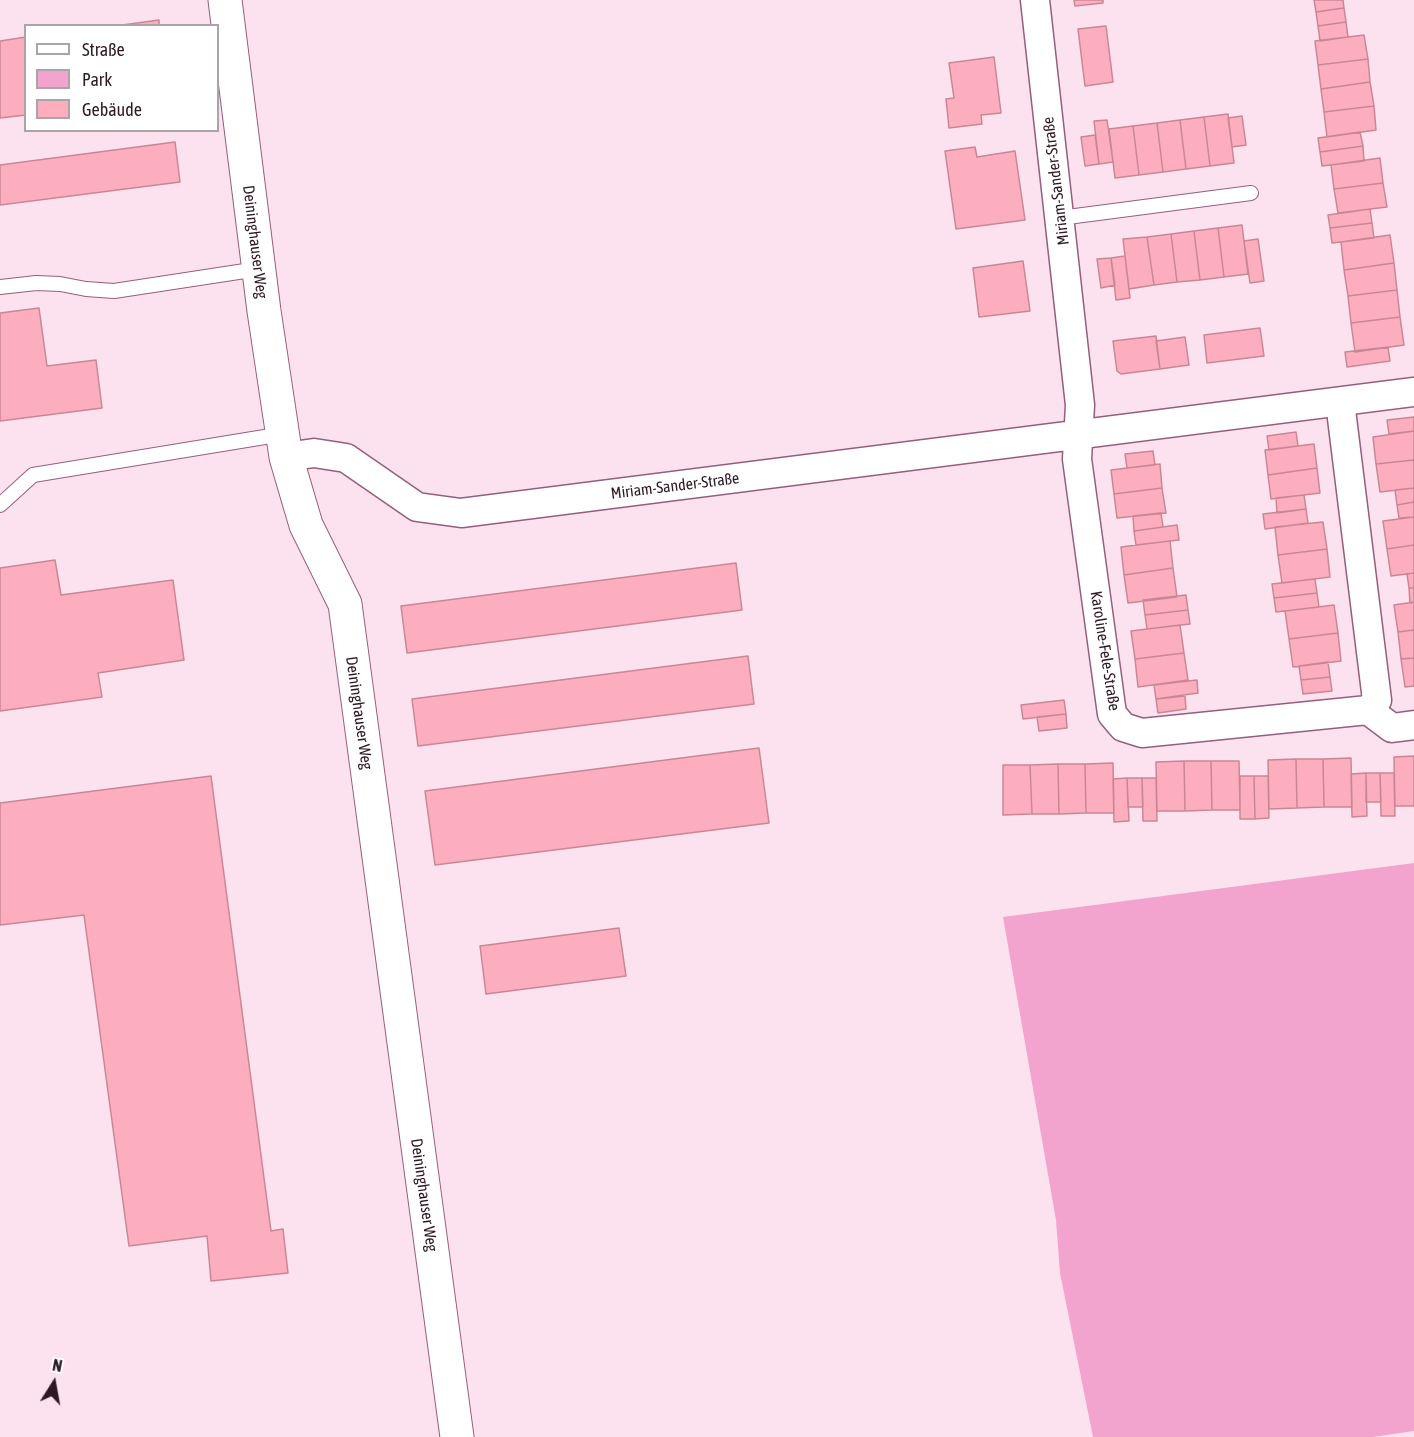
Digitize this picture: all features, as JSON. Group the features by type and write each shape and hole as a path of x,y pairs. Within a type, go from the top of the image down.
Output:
{"street":[{"name":"Deininghauser Weg","path":"225,0 258,269 284,446 306,525 345,604 457,1437"},
{"name":"Miriam-Sander-Straße","path":"1035,0 1080,405 1079,435"},
{"name":"Miriam-Sander-Straße","path":"284,446 346,458 417,507 461,513 1414,392"},
{"path":"1340,402 1377,700 1368,710 1392,728 1414,725"},
{"name":"Karoline-Fele-Straße","path":"1079,435 1077,459 1112,714 1123,727 1142,733 1239,714 1368,710"}],"lane":[{"path":"1060,218 1251,193"},
{"path":"0,287 36,283 114,291 258,269"},
{"path":"0,505 33,475 284,446"}],"green space":[{"path":"1414,863 1414,1431 1373,1437 1093,1437 1060,1273 1056,1220 1003,917"}],"building":[{"path":"1074,0 1103,0 1103,3 1075,6"},
{"path":"1314,0 1343,0 1344,8 1316,12"},
{"path":"1344,8 1346,22 1318,26 1316,12"},
{"path":"159,20 159,24 130,24"},
{"path":"1346,22 1348,37 1320,41 1318,26"},
{"path":"1106,26 1113,82 1085,86 1078,29"},
{"path":"1364,35 1368,59 1318,65 1315,41"},
{"path":"24,37 24,115 0,118 0,41"},
{"path":"994,57 1001,113 981,115 982,124 949,128 946,99 954,98 949,63"},
{"path":"1368,59 1370,82 1321,89 1318,65"},
{"path":"1370,82 1374,106 1324,112 1321,89"},
{"path":"1374,106 1376,130 1327,137 1324,112"},
{"path":"1228,114 1234,163 1210,166 1204,117"},
{"path":"1242,116 1246,145 1232,147 1228,118"},
{"path":"1204,117 1210,166 1186,169 1180,120"},
{"path":"1107,120 1113,162 1099,164 1094,121"},
{"path":"1180,120 1186,169 1163,172 1157,123"},
{"path":"1157,123 1163,172 1139,175 1133,126"},
{"path":"1133,126 1139,175 1115,178 1109,129"},
{"path":"1360,132 1363,146 1320,152 1318,138"},
{"path":"1095,135 1099,164 1085,166 1081,137"},
{"path":"175,142 180,182 0,205 0,165"},
{"path":"1363,146 1364,161 1322,166 1320,152"},
{"path":"975,147 977,157 1015,151 1025,220 956,229 945,151"},
{"path":"1380,158 1383,183 1334,189 1331,165"},
{"path":"1383,183 1387,207 1338,213 1334,189"},
{"path":"1370,209 1372,223 1330,228 1328,215"},
{"path":"1372,223 1374,238 1332,243 1330,228"},
{"path":"1242,225 1248,274 1224,277 1218,228"},
{"path":"1218,228 1224,277 1200,280 1194,231"},
{"path":"1194,231 1200,280 1177,282 1171,234"},
{"path":"1171,234 1177,282 1154,285 1147,237"},
{"path":"1390,235 1394,263 1344,270 1341,242"},
{"path":"1147,237 1154,285 1129,289 1123,239"},
{"path":"1258,239 1264,281 1250,283 1244,241"},
{"path":"1125,256 1130,298 1116,300 1111,258"},
{"path":"1111,258 1115,285 1101,288 1097,259"},
{"path":"1023,261 1030,311 979,317 973,268"},
{"path":"1394,263 1397,290 1348,296 1344,270"},
{"path":"1397,290 1400,317 1351,323 1348,296"},
{"path":"39,308 47,366 96,360 102,408 0,421 0,313"},
{"path":"1400,317 1404,345 1355,352 1351,323"},
{"path":"1260,328 1264,356 1207,363 1204,335"},
{"path":"1156,336 1160,369 1121,374 1117,371 1113,341"},
{"path":"1185,337 1189,365 1160,369 1156,341"},
{"path":"1388,347 1390,361 1347,367 1345,352"},
{"path":"1414,417 1414,431 1389,434 1387,420"},
{"path":"1414,431 1414,460 1376,464 1373,437"},
{"path":"1296,432 1298,446 1269,450 1267,436"},
{"path":"1314,444 1317,468 1268,475 1265,450"},
{"path":"1153,451 1155,465 1127,468 1125,454"},
{"path":"1414,460 1414,488 1380,492 1376,464"},
{"path":"1160,464 1162,488 1114,494 1111,470"},
{"path":"1317,468 1320,493 1271,499 1268,475"},
{"path":"1162,488 1166,513 1117,518 1114,494"},
{"path":"1414,488 1414,502 1397,505 1395,490"},
{"path":"1304,495 1306,509 1277,513 1276,498"},
{"path":"1414,502 1414,517 1399,518 1397,505"},
{"path":"1306,509 1308,523 1265,529 1263,514"},
{"path":"1161,513 1163,527 1134,531 1133,516"},
{"path":"1414,517 1414,545 1387,549 1383,521"},
{"path":"1323,522 1327,549 1278,555 1275,527"},
{"path":"1177,525 1179,540 1136,545 1134,531"},
{"path":"1170,541 1173,568 1124,575 1121,547"},
{"path":"1414,545 1414,573 1391,576 1387,549"},
{"path":"1327,549 1330,577 1282,583 1278,555"},
{"path":"55,560 61,595 173,580 184,660 98,673 102,697 0,711 0,568"},
{"path":"736,563 742,610 407,653 401,606"},
{"path":"1173,568 1177,597 1128,603 1124,575"},
{"path":"1414,573 1414,588 1409,588 1407,574"},
{"path":"1315,579 1317,593 1274,598 1272,584"},
{"path":"1409,588 1414,588 1414,602 1410,603"},
{"path":"1317,593 1319,607 1276,612 1274,598"},
{"path":"1186,595 1188,610 1145,615 1143,600"},
{"path":"1414,602 1414,630 1398,632 1394,605"},
{"path":"1334,605 1338,633 1289,639 1285,611"},
{"path":"1188,610 1190,624 1147,629 1145,615"},
{"path":"1180,625 1184,653 1135,659 1131,631"},
{"path":"1414,630 1414,658 1401,659 1398,632"},
{"path":"1338,633 1341,661 1293,667 1289,639"},
{"path":"1184,653 1188,680 1138,687 1135,659"},
{"path":"748,656 754,704 418,746 412,699"},
{"path":"1414,658 1414,686 1405,687 1401,659"},
{"path":"1328,662 1330,677 1301,680 1299,666"},
{"path":"1330,677 1332,691 1303,694 1301,680"},
{"path":"1197,680 1198,693 1156,699 1154,685"},
{"path":"1185,696 1186,709 1158,713 1156,699"},
{"path":"1064,700 1066,714 1023,719 1021,705"},
{"path":"1066,714 1067,728 1039,731 1037,717"},
{"path":"759,748 769,823 435,865 425,791"},
{"path":"1414,756 1414,806 1395,806 1394,757"},
{"path":"1351,758 1352,807 1324,807 1323,759"},
{"path":"1296,759 1323,759 1324,807 1297,808"},
{"path":"1296,759 1297,808 1269,809 1268,760"},
{"path":"1184,761 1211,761 1212,810 1185,811"},
{"path":"1184,761 1185,811 1157,811 1156,762"},
{"path":"1211,761 1239,761 1240,810 1212,810"},
{"path":"1113,763 1114,813 1086,813 1085,764"},
{"path":"1058,764 1085,764 1086,813 1059,814"},
{"path":"1058,764 1059,814 1032,814 1030,765"},
{"path":"1003,765 1030,765 1032,814 1003,815"},
{"path":"1366,773 1380,773 1381,802 1366,802"},
{"path":"1366,773 1367,816 1352,817 1351,774"},
{"path":"1380,773 1394,773 1395,816 1381,816"},
{"path":"211,776 271,1231 283,1229 288,1273 211,1281 207,1236 129,1246 84,915 0,925 0,803"},
{"path":"1240,776 1254,776 1255,819 1240,819"},
{"path":"1254,776 1268,776 1269,818 1255,819"},
{"path":"1127,778 1142,778 1143,807 1128,807"},
{"path":"1127,778 1129,821 1114,822 1113,779"},
{"path":"1142,778 1156,778 1157,821 1143,821"},
{"path":"619,928 626,976 486,994 480,946"}]}
